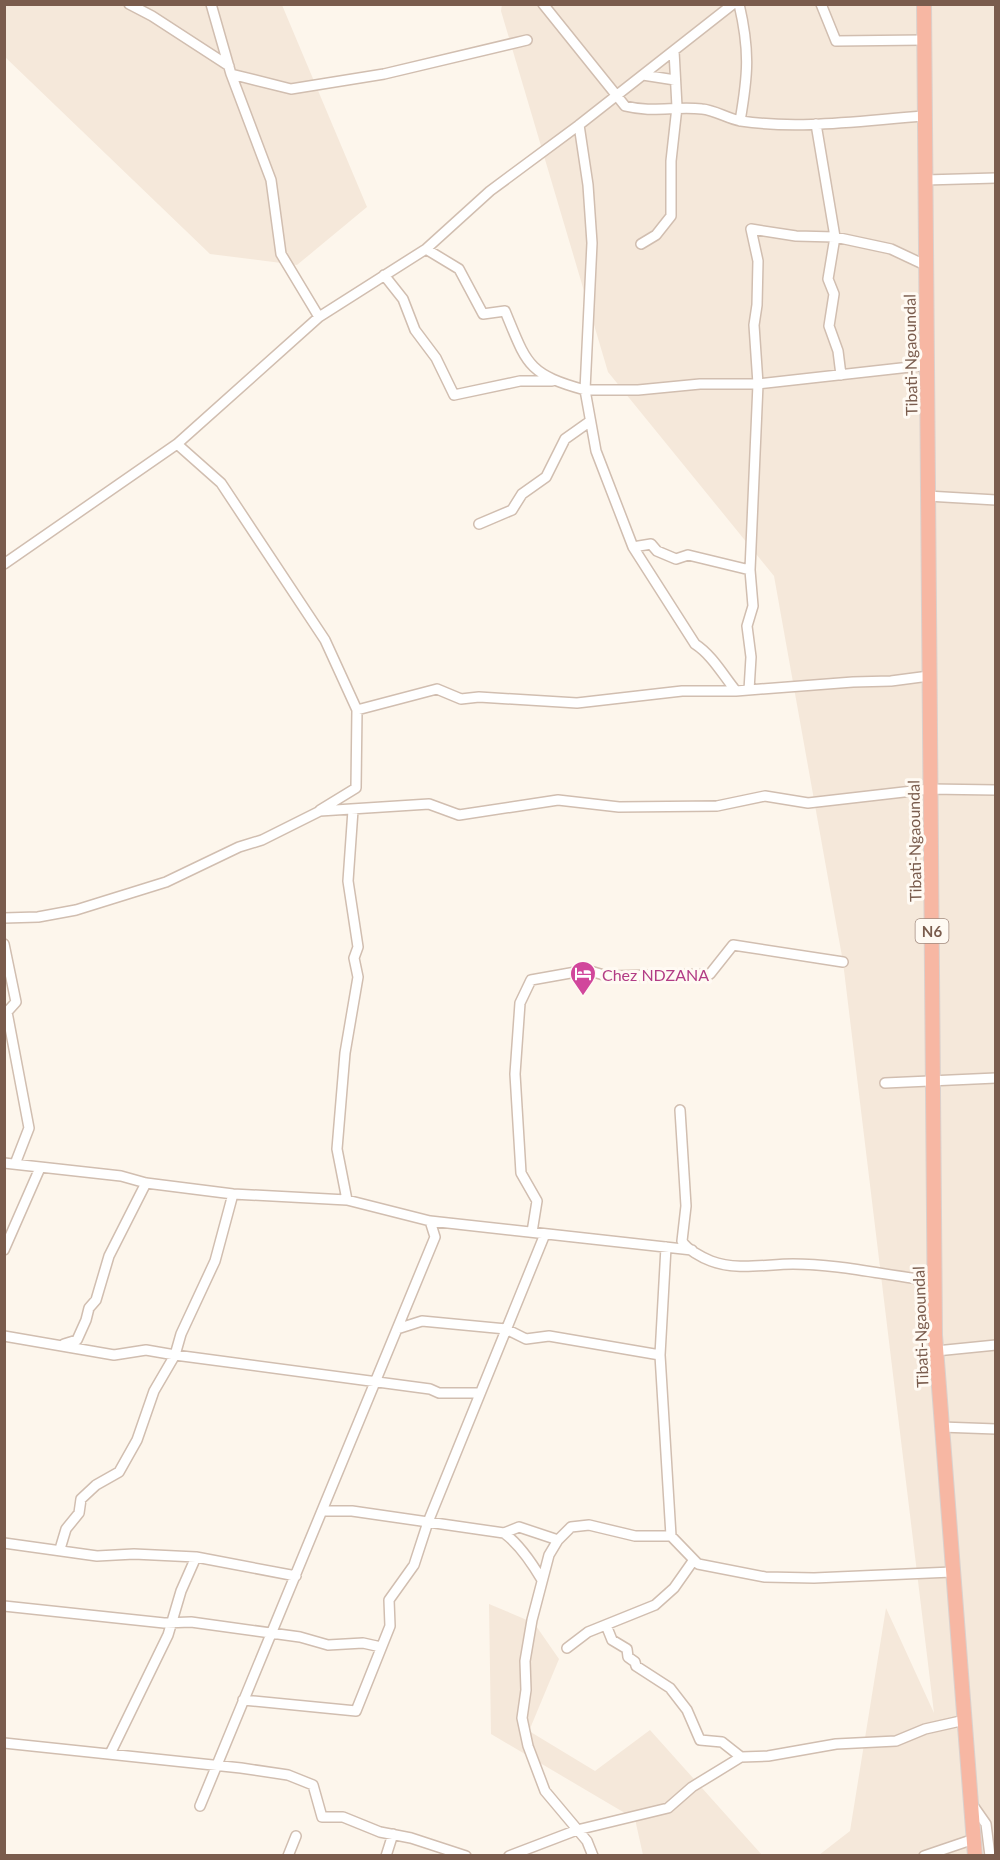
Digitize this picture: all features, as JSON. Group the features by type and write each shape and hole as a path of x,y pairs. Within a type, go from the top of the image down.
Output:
{"highway":[{"name":"Tibati-Ngaoundal","path":"924,4 936,1351 975,1856"}],"street":[{"path":"129,4 152,16 230,70 291,89 384,74 527,40"},
{"path":"211,4 230,70 271,180 281,254 319,317"},
{"path":"543,4 625,106 644,111 677,107 705,109 740,121 816,124 924,117"},
{"path":"4,564 177,444 319,317 426,249 490,190 617,96 733,4"},
{"path":"739,4 747,41 748,59 748,78 740,121"},
{"path":"821,4 836,40 924,40"},
{"path":"641,244 656,235 671,216 671,161 677,107 674,51"},
{"path":"643,75 675,80"},
{"path":"816,124 835,237 828,279 834,294 829,326 838,351 841,375"},
{"path":"579,125 588,185 592,243 585,390 596,451 633,547 695,644 708,653 716,668 736,691"},
{"path":"925,180 996,178"},
{"path":"749,690 751,657 747,626 753,606 750,570 758,384 754,325 758,261 751,229 796,236 835,237 891,249 925,265"},
{"path":"426,249 459,269 483,314 505,311 526,360 552,381"},
{"path":"384,275 403,299 415,330 436,358 453,395 520,381 552,381 585,390 638,390 700,384 758,384 927,364"},
{"path":"479,524 512,510 522,494 546,477 565,439 589,422"},
{"path":"4,918 76,910 166,882 239,847 262,840 320,811 356,788 357,711 325,640 221,483 177,444"},
{"path":"927,496 996,500"},
{"path":"633,547 651,544 657,551 676,560 688,555 750,570"},
{"path":"357,711 437,689 461,699 479,697 577,703 682,691 736,691 891,681 929,676"},
{"path":"320,811 429,804 459,815 558,800 619,807 717,806 765,796 817,802 930,789 996,790"},
{"path":"347,1200 337,1149 345,1053 358,977 354,958 358,947 348,881 353,810"},
{"path":"4,945 16,1002 7,1012 29,1128 15,1164"},
{"path":"532,1232 537,1201 521,1173 515,1074 520,1003 531,980 587,970 607,976 710,974 733,945 843,962"},
{"path":"885,1083 996,1078"},
{"path":"680,1110 686,1206 682,1241 692,1250 712,1262 756,1268 792,1264 834,1267 935,1281"},
{"path":"4,1163 121,1176 146,1183 233,1194 347,1200 430,1221 692,1250"},
{"path":"4,1250 40,1168"},
{"path":"61,1345 76,1340 86,1320 88,1308 96,1300 109,1256 146,1183"},
{"path":"60,1549 66,1529 79,1513 81,1499 96,1485 119,1472 137,1440 154,1391 175,1355 181,1334 215,1261 233,1194"},
{"path":"200,1806 324,1511 435,1237 430,1221"},
{"path":"243,1700 356,1711 390,1626 389,1600 414,1565 428,1522 545,1234"},
{"path":"666,1247 660,1355 671,1536 693,1561 738,1572 786,1578 952,1572"},
{"path":"397,1329 422,1321 506,1329 526,1339 549,1336 660,1355"},
{"path":"4,1336 114,1355 146,1350 430,1389 438,1393 480,1393"},
{"path":"936,1351 996,1345"},
{"path":"941,1427 996,1429"},
{"path":"324,1511 351,1511 504,1533 517,1542 542,1580"},
{"path":"593,1856 587,1841 545,1791 523,1726 526,1690 525,1661 542,1580 549,1556 558,1540 565,1531 576,1525 603,1528 635,1536 671,1536"},
{"path":"504,1533 519,1527 558,1540"},
{"path":"4,1543 60,1549 97,1557 134,1554 196,1557 296,1576"},
{"path":"110,1754 145,1685 196,1557"},
{"path":"567,1648 588,1632 655,1605 674,1588 693,1561"},
{"path":"4,1606 191,1622 246,1632 272,1633 328,1645 363,1643 381,1647"},
{"path":"606,1625 612,1640 627,1649 628,1657 636,1662 636,1666 670,1688 687,1710 700,1740 722,1742 741,1757"},
{"path":"509,1856 578,1830 668,1808 700,1781 741,1757 768,1756 836,1744 896,1741 925,1729 965,1720"},
{"path":"5,1744 279,1773 307,1780 314,1785 322,1817 343,1818 466,1856"},
{"path":"972,1804 984,1818 991,1849"},
{"path":"386,1856 393,1834"},
{"path":"288,1856 296,1836"},
{"path":"924,1856 974,1839"}],"shaded area":[{"path":"502,4 995,5 995,1855 819,1855 850,1831 886,1608 934,1713 843,962 774,576 608,372 501,11"},
{"path":"4,5 282,5 367,207 297,265 210,254 5,57"},
{"path":"489,1604 534,1623 559,1659 529,1731 595,1771 650,1730 762,1855 643,1855 635,1819 491,1734"}],"place":[{"name":"Chez NDZANA","path":"583,997"}]}
